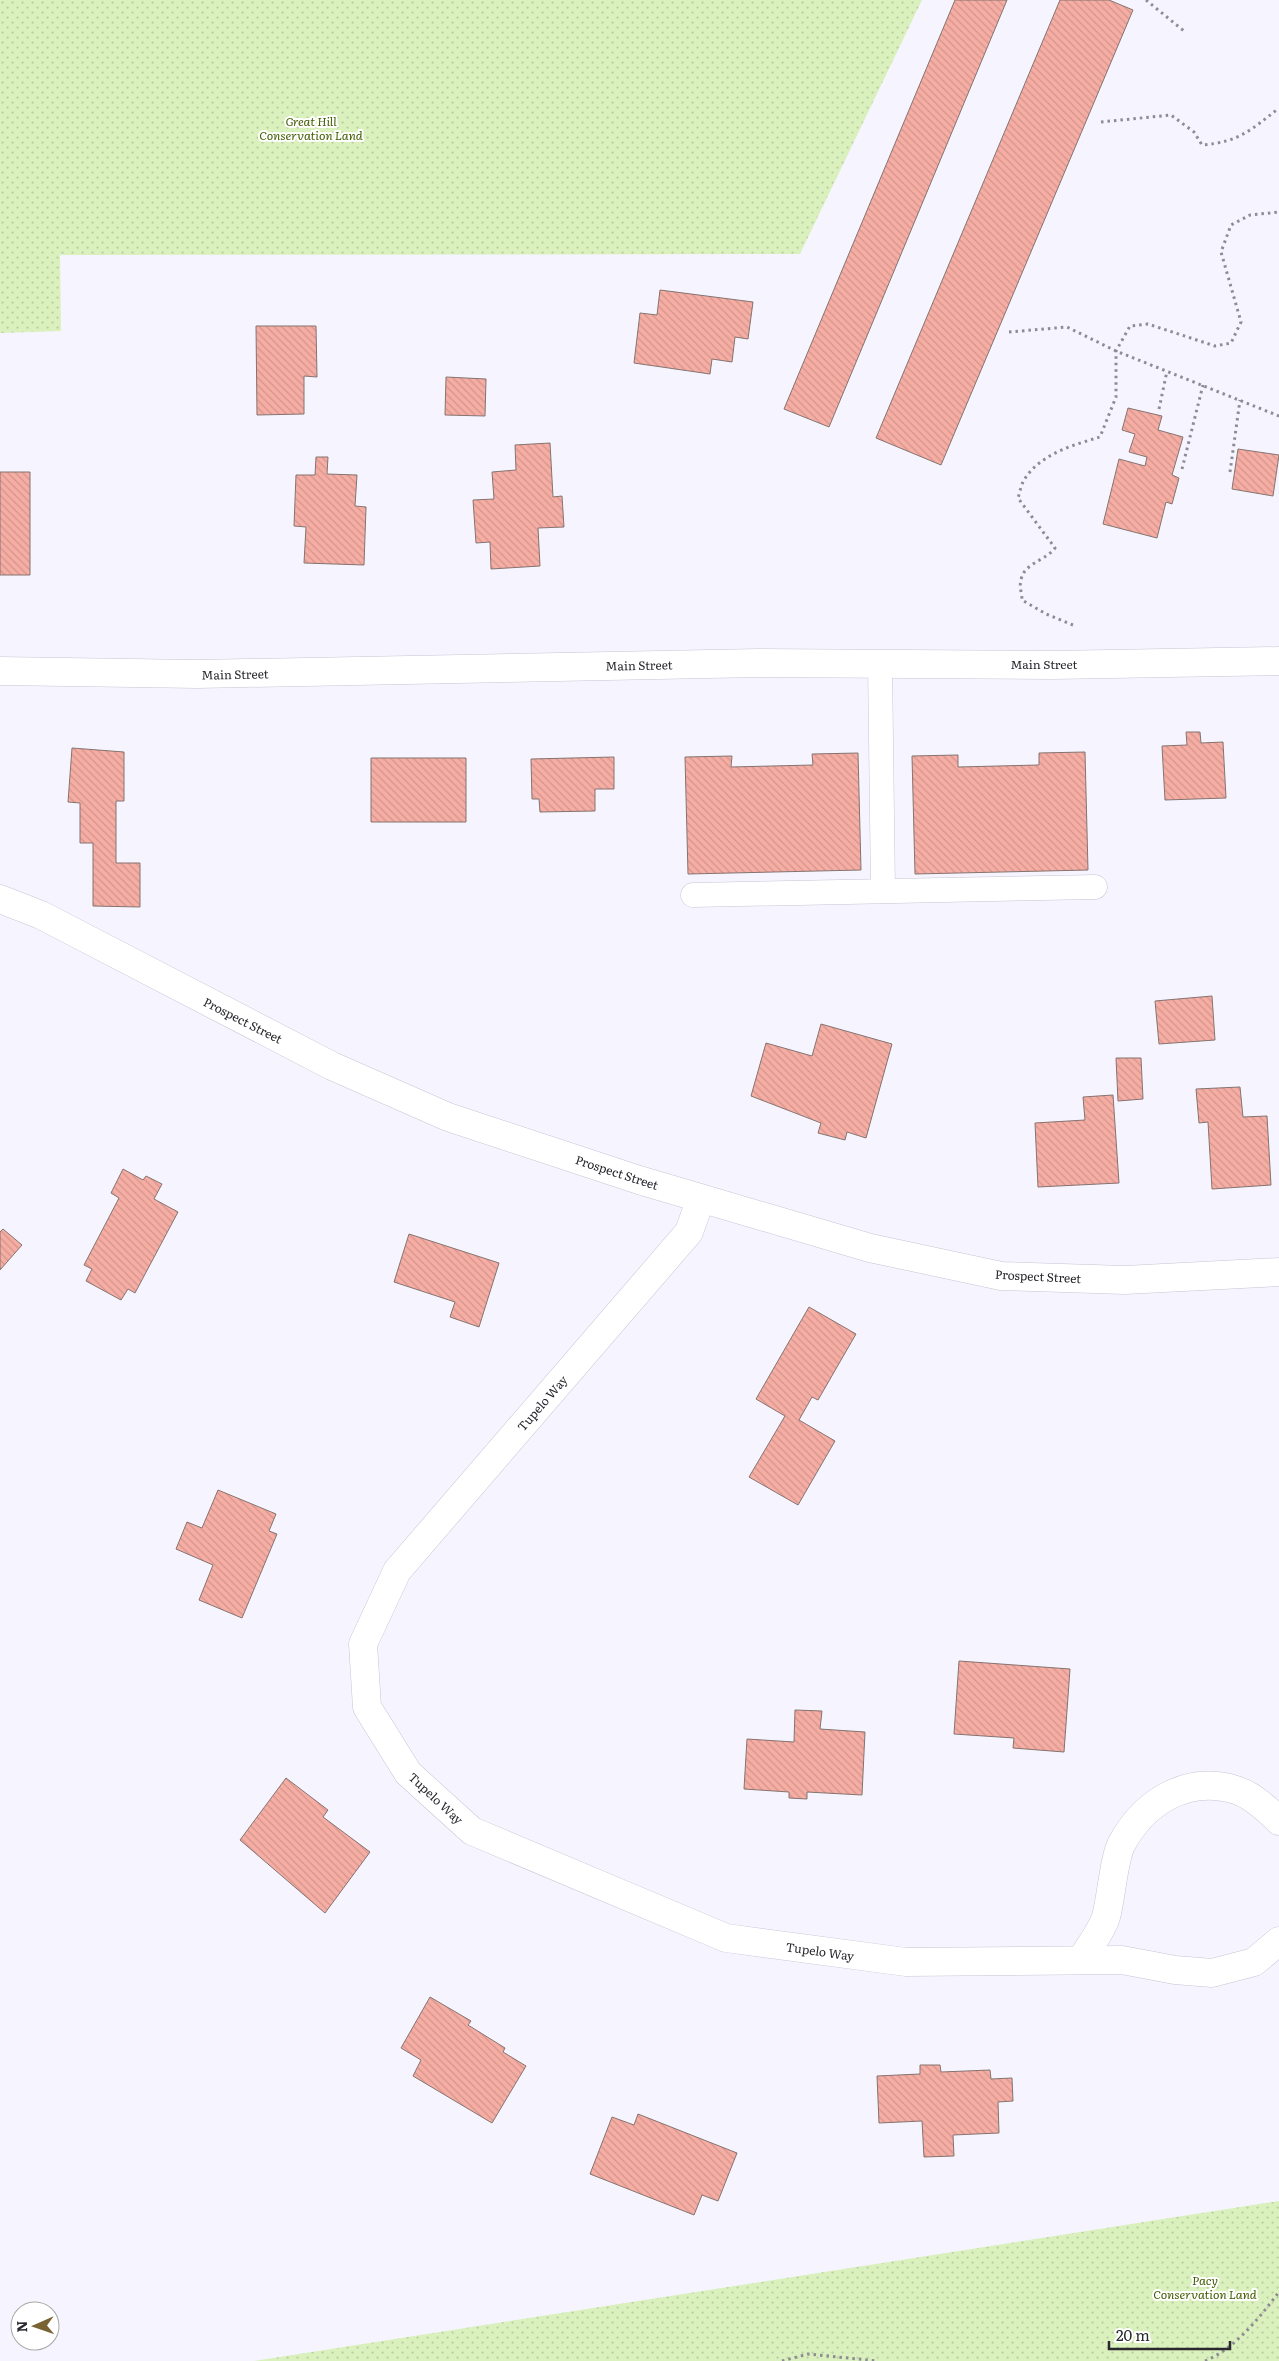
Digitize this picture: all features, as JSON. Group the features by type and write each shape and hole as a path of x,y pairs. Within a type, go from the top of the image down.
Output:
{"street":[{"name":"Main Street","path":"0,671 198,674 750,663 1052,665 1279,661"},
{"name":"Prospect Street","path":"0,899 40,915 332,1066 448,1117 639,1180 870,1248 1001,1276 1124,1280 1279,1272"},
{"name":"Tupelo Way","path":"701,1198 689,1232 397,1571 363,1644 367,1707 408,1773 472,1831 726,1938 906,1962 1122,1960 1175,1970 1212,1973 1254,1962 1279,1941"},
{"path":"1081,1960 1105,1919 1121,1844 1142,1815 1173,1792 1200,1785 1237,1790 1266,1808 1279,1821"}],"lane":[{"path":"880,664 882,891"},
{"path":"693,895 1095,887"}],"path":[{"path":"1146,0 1184,32"},
{"path":"1101,122 1171,115 1194,132 1202,145 1220,143 1244,136 1279,108"},
{"path":"1073,625 1046,614 1022,600 1021,580 1027,568 1049,556 1054,548 1018,498 1024,480 1047,457 1073,445 1100,437 1116,398 1116,351 1130,326 1148,324 1215,346 1231,343 1241,322 1221,252 1230,225 1250,215 1279,212"},
{"path":"1009,332 1067,327 1116,351 1279,416"},
{"path":"1159,409 1167,371"},
{"path":"1182,468 1203,385"},
{"path":"1230,472 1240,400"},
{"path":"1205,2361 1216,2356 1253,2325 1279,2292"},
{"path":"782,2361 808,2354 878,2361"}],"green space":[{"name":"Great Hill Conservation Land","path":"0,0 922,0 800,254 60,255 61,331 0,333"},
{"name":"Pacy Conservation Land","path":"1279,2201 1279,2361 254,2361"}],"building":[{"path":"955,0 1007,0 829,427 784,409"},
{"path":"1060,0 1109,0 1133,10 941,465 876,438"},
{"path":"660,290 753,302 748,339 735,337 732,362 712,359 710,374 634,363 640,313 657,315"},
{"path":"256,326 316,326 317,377 304,376 304,414 257,415"},
{"path":"446,377 486,379 485,416 445,415"},
{"path":"1128,408 1162,416 1158,430 1183,437 1172,475 1179,478 1172,504 1166,502 1157,538 1103,524 1119,459 1145,466 1147,457 1129,452 1135,434 1122,430"},
{"path":"550,443 553,497 562,496 564,527 538,528 540,566 491,569 490,542 476,543 473,500 494,499 492,472 516,470 515,445"},
{"path":"1238,449 1279,455 1273,496 1232,489"},
{"path":"316,457 328,457 327,474 357,475 355,506 366,507 364,565 304,563 306,527 294,526 296,475 315,475"},
{"path":"0,472 30,472 30,575 0,575"},
{"path":"1186,732 1200,732 1201,743 1223,742 1226,798 1165,800 1162,746 1187,745"},
{"path":"72,748 124,752 124,801 116,801 116,863 140,863 140,907 93,906 93,843 80,843 80,803 68,802"},
{"path":"1085,752 1088,870 915,874 912,756 958,755 958,767 1039,765 1039,753"},
{"path":"858,753 861,870 688,874 685,757 732,756 731,767 813,765 812,754"},
{"path":"614,757 614,789 595,789 595,811 540,812 539,799 532,799 531,759"},
{"path":"371,758 466,758 466,822 371,822"},
{"path":"1212,996 1215,1040 1159,1044 1155,1001"},
{"path":"821,1024 892,1044 866,1138 847,1132 845,1140 818,1133 821,1123 751,1096 766,1043 812,1056"},
{"path":"1116,1058 1141,1058 1143,1099 1118,1101"},
{"path":"1240,1087 1243,1117 1267,1116 1271,1185 1212,1189 1208,1122 1199,1123 1196,1089"},
{"path":"1113,1095 1119,1183 1038,1187 1035,1123 1085,1120 1083,1097"},
{"path":"123,1169 143,1180 146,1176 162,1184 154,1199 178,1212 135,1293 128,1289 121,1300 86,1281 92,1269 84,1265 119,1198 111,1193"},
{"path":"3,1229 22,1245 0,1270 0,1232"},
{"path":"409,1234 499,1263 479,1327 450,1317 455,1302 394,1282"},
{"path":"809,1307 856,1334 818,1400 812,1397 799,1420 835,1441 798,1505 749,1477 785,1416 756,1399"},
{"path":"218,1490 276,1514 269,1531 277,1534 242,1618 199,1600 213,1565 176,1549 187,1522 202,1528"},
{"path":"959,1661 1070,1669 1064,1752 1013,1748 1014,1738 954,1734"},
{"path":"795,1710 822,1711 820,1729 865,1732 862,1795 807,1792 807,1799 789,1798 789,1792 744,1789 747,1739 794,1742"},
{"path":"286,1778 328,1810 323,1817 370,1852 325,1913 240,1840"},
{"path":"430,1997 471,2021 468,2025 505,2048 503,2052 526,2066 492,2123 413,2076 421,2060 401,2048"},
{"path":"920,2065 940,2065 941,2072 990,2070 991,2079 1012,2078 1013,2101 998,2102 999,2133 953,2135 954,2156 924,2157 922,2121 879,2123 877,2076 920,2074"},
{"path":"638,2114 737,2153 718,2201 702,2195 694,2215 590,2174 612,2117 634,2125"}]}
